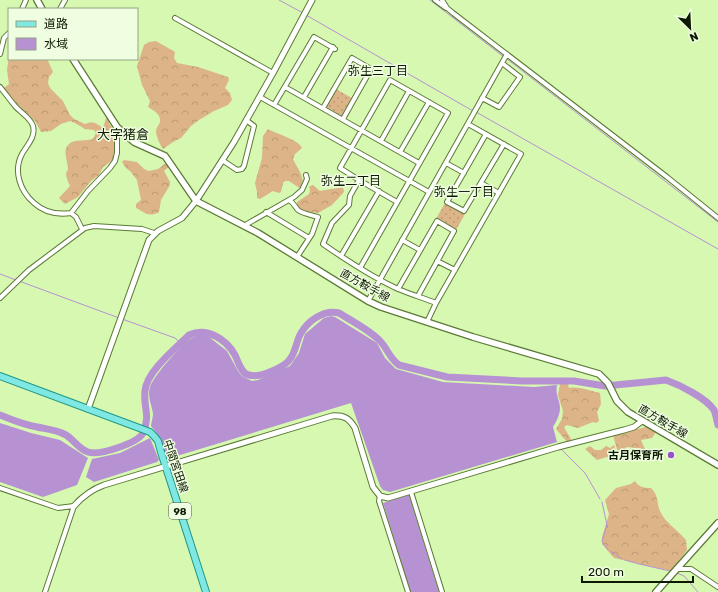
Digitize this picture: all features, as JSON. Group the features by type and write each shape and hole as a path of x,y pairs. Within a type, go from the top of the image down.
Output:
{"main road":[{"name":"直方鞍手線","path":"74,60 117,127 134,142 165,156 196,201 246,227 368,301 400,314 599,374 608,382 621,406 628,412 718,465"},
{"name":"中間宮田線","path":"0,376 128,423 150,432 154,436 158,441 206,592"},
{"path":"656,592 718,523"}],"street":[{"path":"88,409 149,240 154,234 182,218 196,201 260,97 312,0"},
{"path":"435,0 718,218"},
{"path":"442,0 447,8"},
{"path":"175,18 273,73"},
{"path":"0,54 4,38 8,34"},
{"path":"274,105 314,37 334,48 304,97"},
{"path":"368,301 507,54"},
{"path":"323,108 352,58 371,69 342,119"},
{"path":"482,98 499,107 520,78 502,63"},
{"path":"360,268 448,113 390,80 340,168 397,202"},
{"path":"0,87 33,125 33,137 20,159 18,175 20,186 29,199 39,208 49,212 63,214 71,213 88,191 110,168 115,161 117,153 117,127"},
{"path":"285,87 419,163"},
{"path":"381,141 410,91"},
{"path":"260,97 429,192"},
{"path":"400,152 429,102"},
{"path":"222,160 237,170 242,169 244,166 254,126 246,120"},
{"path":"426,322 521,154 468,124"},
{"path":"486,134 447,202 464,211 504,144"},
{"path":"446,163 464,173"},
{"path":"246,227 247,224 289,200 302,190 306,175"},
{"path":"359,180 350,196 349,205 332,223 323,244 380,280 436,303"},
{"path":"481,183 499,193"},
{"path":"341,256 379,191"},
{"path":"289,200 300,211 318,217 309,238 297,257"},
{"path":"266,212 309,238"},
{"path":"71,213 76,217 82,229"},
{"path":"398,288 437,222 454,231 418,296"},
{"path":"0,298 17,281 82,229 94,226 146,230 154,234"},
{"path":"402,240 420,250"},
{"path":"437,260 455,270"},
{"path":"45,592 74,506 96,488 303,424 332,416 340,416 346,417 350,420 355,428 374,486 380,496 379,501 408,592"},
{"path":"380,496 388,498 411,492 558,447 629,429 642,421"},
{"path":"0,488 58,508 74,506"},
{"path":"411,492 442,592"},
{"path":"676,569 691,569 718,587"}],"green space":[{"path":"156,41 175,52 174,58 177,63 198,67 228,77 229,80 225,88 230,93 232,100 228,105 199,120 191,126 181,138 163,149 156,133 160,119 157,113 148,107 150,101 142,85 137,66 144,45 149,42"},
{"path":"8,60 48,60 53,72 49,77 48,83 50,88 63,101 70,115 74,119 85,124 94,123 103,128 107,115 110,120 109,124 114,129 113,160 103,167 99,175 91,181 78,197 65,204 59,198 70,186 66,175 68,170 66,154 67,147 74,141 93,139 96,133 94,130 85,129 70,121 61,124 51,131 41,132 35,121 15,102 4,88 9,84 7,70"},
{"path":"336,89 352,98 342,116 326,107"},
{"path":"268,129 297,142 300,145 302,148 295,154 293,159 303,181 301,189 289,181 285,181 281,192 279,193 273,191 260,199 257,198 255,183 262,158 263,136"},
{"path":"124,160 137,162 144,169 149,171 158,169 167,162 170,166 164,171 170,185 161,200 159,212 149,214 136,208 136,204 141,200 137,180 122,162"},
{"path":"312,185 320,191 343,187 344,192 332,205 318,213 299,210 297,207 297,202 309,194 309,187"},
{"path":"445,203 465,214 456,230 436,219"},
{"path":"560,384 568,384 569,388 580,388 600,393 601,404 597,412 599,421 578,428 567,425 564,427 572,441 567,442 556,429 562,419 563,411 558,395"},
{"path":"646,427 656,432 652,438 641,440 645,449 626,447 627,455 618,453 613,435"},
{"path":"614,445 617,454 597,460 585,449 590,446 595,450 601,450 606,446 610,448"},
{"path":"635,481 638,485 651,488 654,491 662,515 668,523 686,540 687,550 671,571 614,558 602,544 602,537 609,514 605,500 616,488 631,484"}],"water":[{"path":"331,316 377,343 385,358 396,369 443,382 534,387 557,385 560,411 553,427 557,442 390,492 383,490 380,486 351,403 167,459 158,435 151,426 153,414 149,391 152,382 162,369 175,353 188,341 198,336 205,335 209,337 227,351 242,376 252,381 258,380 290,366 299,353 305,334 324,318"},
{"path":"0,423 60,440 88,458 77,485 43,497 0,482"},
{"path":"150,438 159,460 157,462 94,482 86,477 92,459 120,453"},
{"path":"409,495 439,592 410,592 383,503"}],"waterway":[{"path":"279,0 303,13"},
{"path":"430,0 504,57"},
{"path":"306,15 473,111"},
{"path":"507,59 718,222"},
{"path":"476,112 718,249"},
{"path":"0,274 16,280"},
{"path":"19,281 119,318"},
{"path":"0,415 23,424 61,433 67,436 84,451 93,453 118,448 134,441 143,433 147,416 145,391 150,376 162,361 189,335 203,332 215,336 227,344 244,372 253,376 277,369 288,362 294,353 301,333 308,324 322,314 333,312 339,313 372,334 381,342 393,360 399,365 447,377 522,381 574,381 605,386 666,380 678,385 710,405 714,410 718,425"},
{"path":"122,319 175,338 181,343"},
{"path":"561,449 585,473 600,499"},
{"path":"602,502 607,525 602,541 608,550"},
{"path":"610,551 622,559"},
{"path":"625,560 670,571"},
{"path":"677,573 684,576 698,592"}],"place":[{"name":"古月保育所","path":"671,455"}],"district":[{"name":"弥生三丁目","path":"378,71"},
{"name":"大字猪倉","path":"123,134"},
{"name":"弥生二丁目","path":"351,181"},
{"name":"弥生一丁目","path":"464,192"}]}
